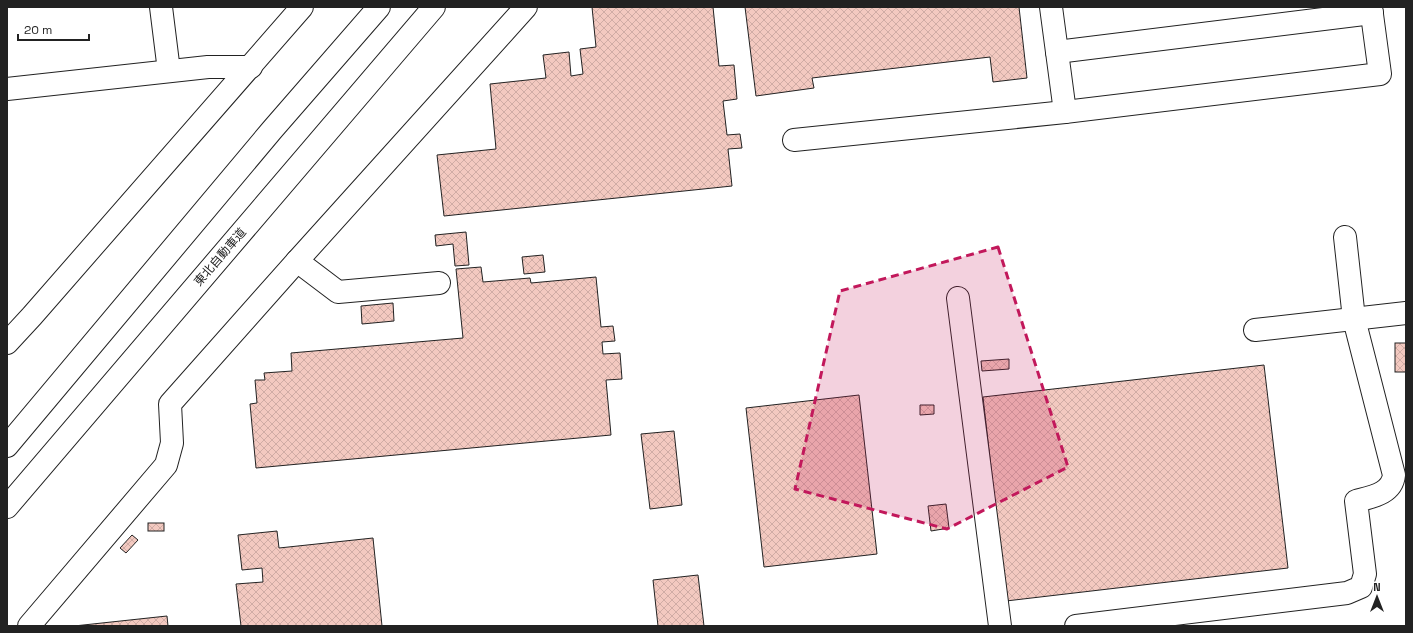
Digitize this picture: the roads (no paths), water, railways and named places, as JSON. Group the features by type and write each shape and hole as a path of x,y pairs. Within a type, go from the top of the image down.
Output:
{"main road":[{"path":"161,7 169,71"},
{"path":"7,343 43,304 302,7"},
{"path":"7,446 267,136 379,7"},
{"name":"東北自動車道","path":"7,507 434,7"},
{"path":"29,626 166,465 172,443 170,404 526,7"},
{"path":"1051,7 1065,112"},
{"path":"794,140 1065,112 1380,74 1371,10 1057,52"},
{"path":"7,89 208,67 251,67"},
{"path":"1076,626 1346,593 1360,587 1365,574 1356,501 1379,494 1386,490 1391,484 1394,475 1354,319 1345,237"},
{"path":"297,261 338,292 439,283"},
{"path":"958,298 1000,626"},
{"path":"1255,330 1406,313"}]}
